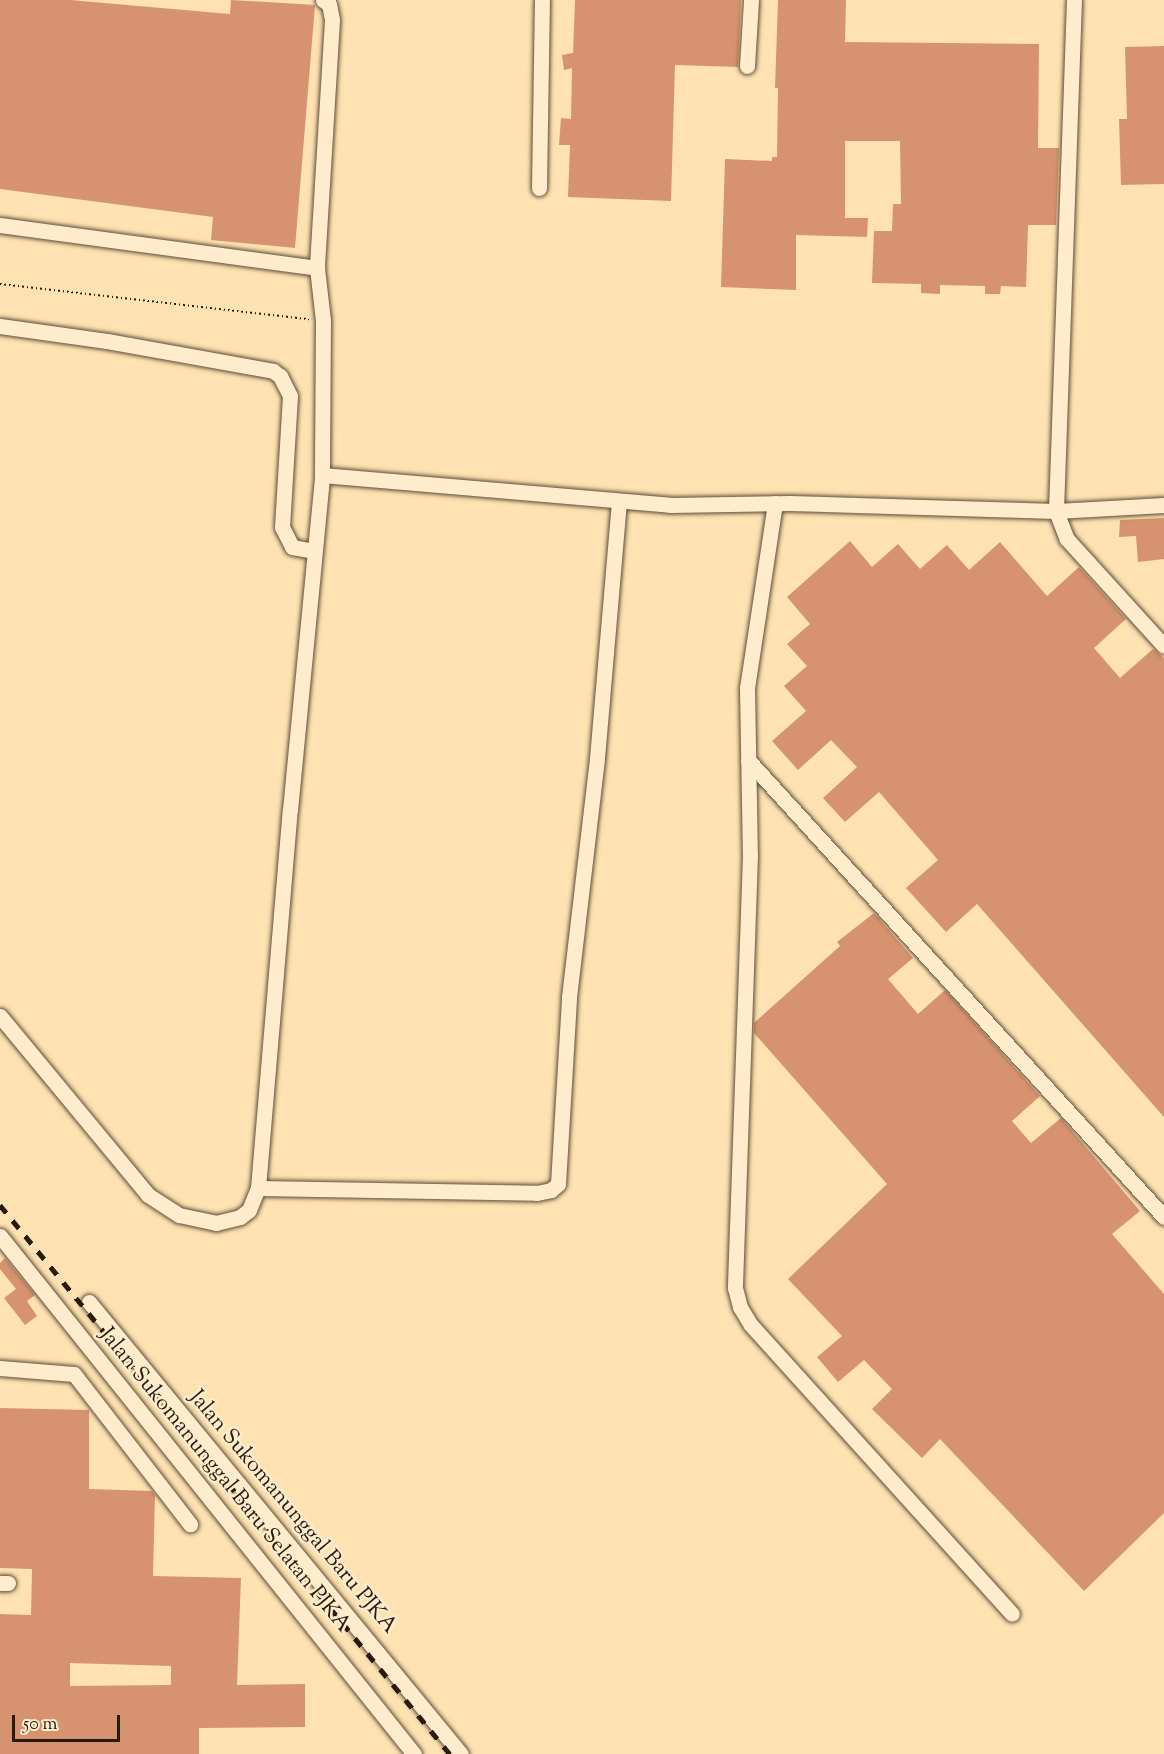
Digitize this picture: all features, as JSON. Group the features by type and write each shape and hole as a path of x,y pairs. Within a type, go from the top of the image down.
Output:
{"street":[{"path":"0,1016 148,1195 179,1215 216,1223 240,1216 249,1210 258,1188 322,475 323,321 317,268 332,21 329,4 323,0"},
{"path":"539,188 542,0"},
{"path":"747,66 751,0"},
{"path":"1074,0 1056,511 1067,539 1164,646"},
{"path":"0,225 317,268"},
{"path":"0,327 107,340 273,371 280,376 290,396 282,527 291,547 314,551"},
{"path":"322,475 670,505 775,503 1056,511 1164,505"},
{"path":"258,1188 537,1192 551,1190 558,1184 569,998 597,758 619,502"},
{"path":"775,503 747,688 751,792 750,855 735,1288 740,1307 751,1325 1012,1614"},
{"path":"748,760 1164,1217"},
{"name":"Jalan Sukomanunggal Baru Selatan PJKA","path":"0,1236 414,1754"},
{"name":"Jalan Sukomanunggal Baru PJKA","path":"89,1302 461,1754"},
{"path":"0,1368 74,1374 190,1524"}],"path":[{"path":"0,284 323,321"}],"building":[{"path":"0,0 70,0 230,14 231,0 315,5 295,248 211,240 213,217 0,189"},
{"path":"575,0 741,0 738,67 675,65 671,201 568,197 570,145 559,145 561,118 571,119 572,68 564,70 562,55 573,53"},
{"path":"778,0 846,0 845,42 1039,44 1038,148 1059,148 1056,225 1028,225 1026,287 1001,286 1000,294 985,294 985,286 940,285 940,294 921,293 921,284 872,283 874,231 892,231 893,204 901,204 900,141 845,141 845,218 868,218 867,237 796,235 796,290 721,287 725,159 772,161 772,157 777,157 778,88 775,88"},
{"path":"1164,46 1164,184 1121,185 1119,119 1127,119 1125,47"},
{"path":"1164,518 1164,559 1138,562 1136,536 1119,537 1120,520"},
{"path":"850,541 872,567 898,544 920,569 947,545 969,570 1000,542 1047,596 1079,567 1126,619 1094,648 1120,678 1153,649 1164,658 1164,1117 977,904 946,932 906,888 938,860 879,792 845,822 823,798 857,767 831,740 798,770 772,741 806,711 784,686 807,666 787,644 810,624 787,597"},
{"path":"874,913 913,958 888,979 918,1014 945,990 1040,1096 1012,1121 1031,1143 1061,1118 1140,1211 1112,1234 1164,1294 1164,1513 1084,1591 940,1439 922,1458 872,1409 892,1389 864,1360 838,1382 817,1357 842,1336 788,1279 887,1184 754,1033 754,1023 840,946 837,942"},
{"path":"5,1258 35,1295 27,1301 37,1316 25,1325 4,1298 16,1289 0,1269 0,1263"},
{"path":"0,1408 89,1410 89,1489 152,1491 155,1495 153,1576 241,1578 237,1685 305,1684 305,1727 199,1728 199,1754 0,1754 0,1614 31,1615 32,1569 0,1568","holes":["70,1663 171,1666 171,1685 70,1686"]}],"railway":[{"path":"0,1205 450,1754"}]}
